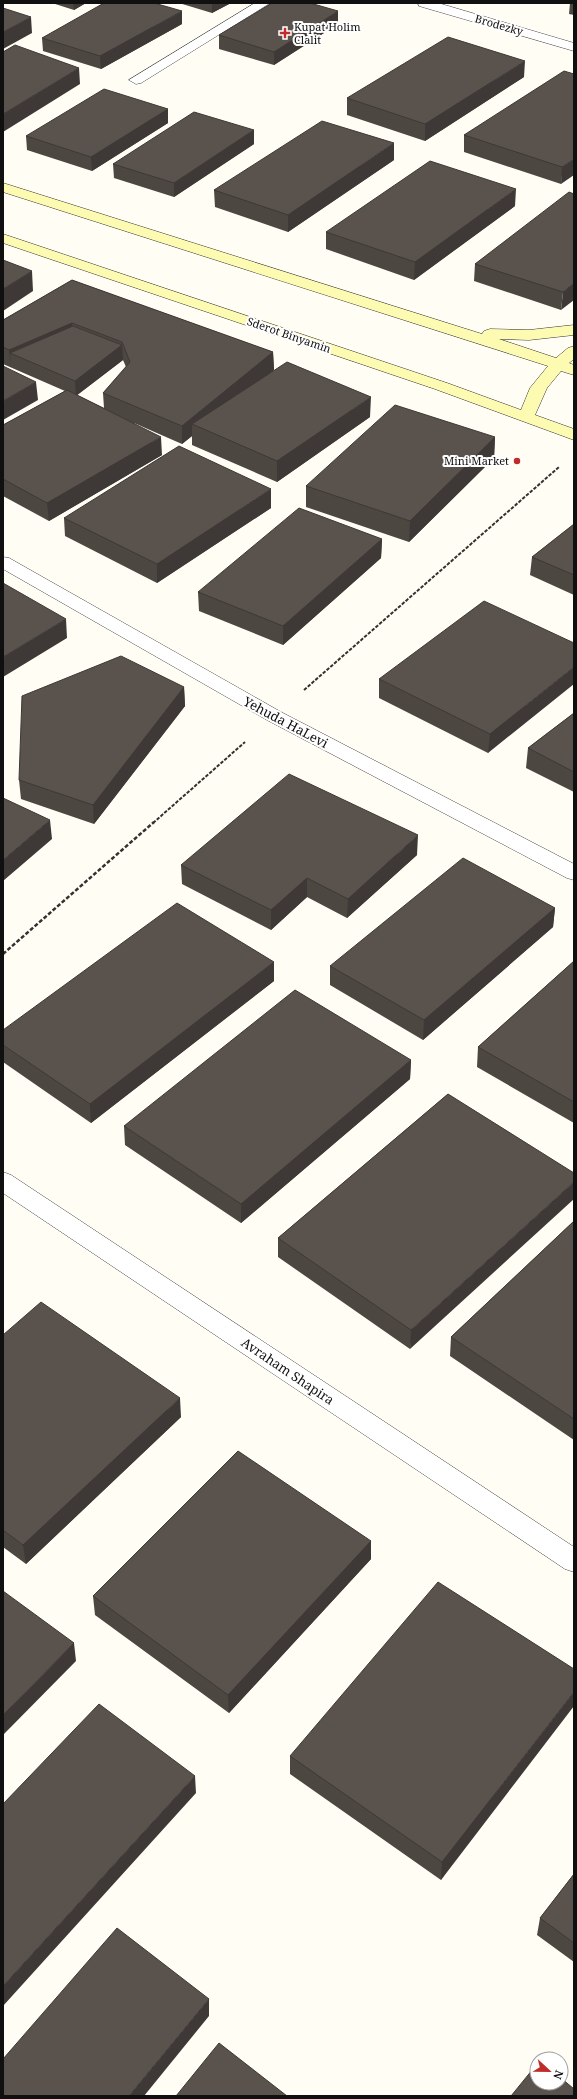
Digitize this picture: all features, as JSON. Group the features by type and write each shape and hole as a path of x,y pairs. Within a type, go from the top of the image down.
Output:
{"main road":[{"path":"3,187 463,333 574,370"},
{"name":"Sderot Binyamin","path":"3,238 441,386 574,435"},
{"path":"463,333 529,335 574,330"},
{"path":"526,418 531,402 539,386 557,364 574,351"}],"street":[{"path":"136,80 264,3"},
{"name":"Brodezky","path":"424,3 574,48"},
{"name":"Yehuda HaLevi","path":"3,562 274,716 574,873"},
{"name":"Avraham Shapira","path":"3,1181 574,1561"}],"building":[{"path":"104,3 154,3 182,11 100,56 42,38"},
{"path":"272,3 310,3 338,11 274,52 219,35"},
{"path":"3,8 31,17 3,32"},
{"path":"448,37 525,61 425,124 347,98"},
{"path":"15,45 79,68 3,114 3,52"},
{"path":"564,71 574,74 574,159 562,167 464,135"},
{"path":"104,89 168,109 91,157 26,136"},
{"path":"194,112 254,130 174,183 113,164"},
{"path":"322,121 394,143 288,215 214,190"},
{"path":"430,161 516,189 415,262 326,232"},
{"path":"569,192 574,194 574,283 563,292 475,264"},
{"path":"3,260 32,271 3,289"},
{"path":"72,280 273,352 182,426 103,393 130,362 122,342 72,323 9,350 3,347 3,320"},
{"path":"73,326 122,345 75,381 10,353"},
{"path":"287,362 371,397 277,461 192,424"},
{"path":"3,366 36,382 3,401"},
{"path":"67,390 161,437 47,503 3,479 3,425"},
{"path":"395,405 495,437 410,521 306,486"},
{"path":"179,446 271,489 157,564 64,518"},
{"path":"299,508 382,539 283,626 198,592"},
{"path":"574,524 574,575 532,557"},
{"path":"3,583 66,619 3,657"},
{"path":"484,601 574,643 574,667 490,734 379,679"},
{"path":"121,656 184,687 93,805 19,780 22,696"},
{"path":"574,713 574,772 528,748"},
{"path":"289,774 418,835 348,899 307,878 271,910 181,865"},
{"path":"3,798 50,820 3,860"},
{"path":"463,858 555,908 424,1020 330,966"},
{"path":"177,903 274,962 90,1104 3,1045 3,1030"},
{"path":"574,961 574,1102 478,1047"},
{"path":"295,990 411,1060 241,1204 124,1126"},
{"path":"448,1094 574,1173 574,1182 411,1330 278,1238"},
{"path":"574,1221 574,1419 451,1337"},
{"path":"41,1302 180,1398 23,1545 3,1530 3,1335"},
{"path":"238,1451 371,1541 228,1695 93,1596"},
{"path":"438,1582 574,1669 574,1692 442,1862 290,1756"},
{"path":"3,1591 74,1643 3,1715"},
{"path":"99,1704 195,1776 3,1986 3,1804"},
{"path":"574,1874 574,1943 540,1918"},
{"path":"117,1928 209,1999 129,2096 3,2096 3,2059"},
{"path":"219,2043 287,2096 176,2096"},
{"path":"529,2074 529,2091 569,2091 569,2085 574,2089 574,2096 511,2096"}],"place":[{"name":"Kupat Holim Clalit","path":"285,33"},
{"name":"Mini Market","path":"517,461"}]}
